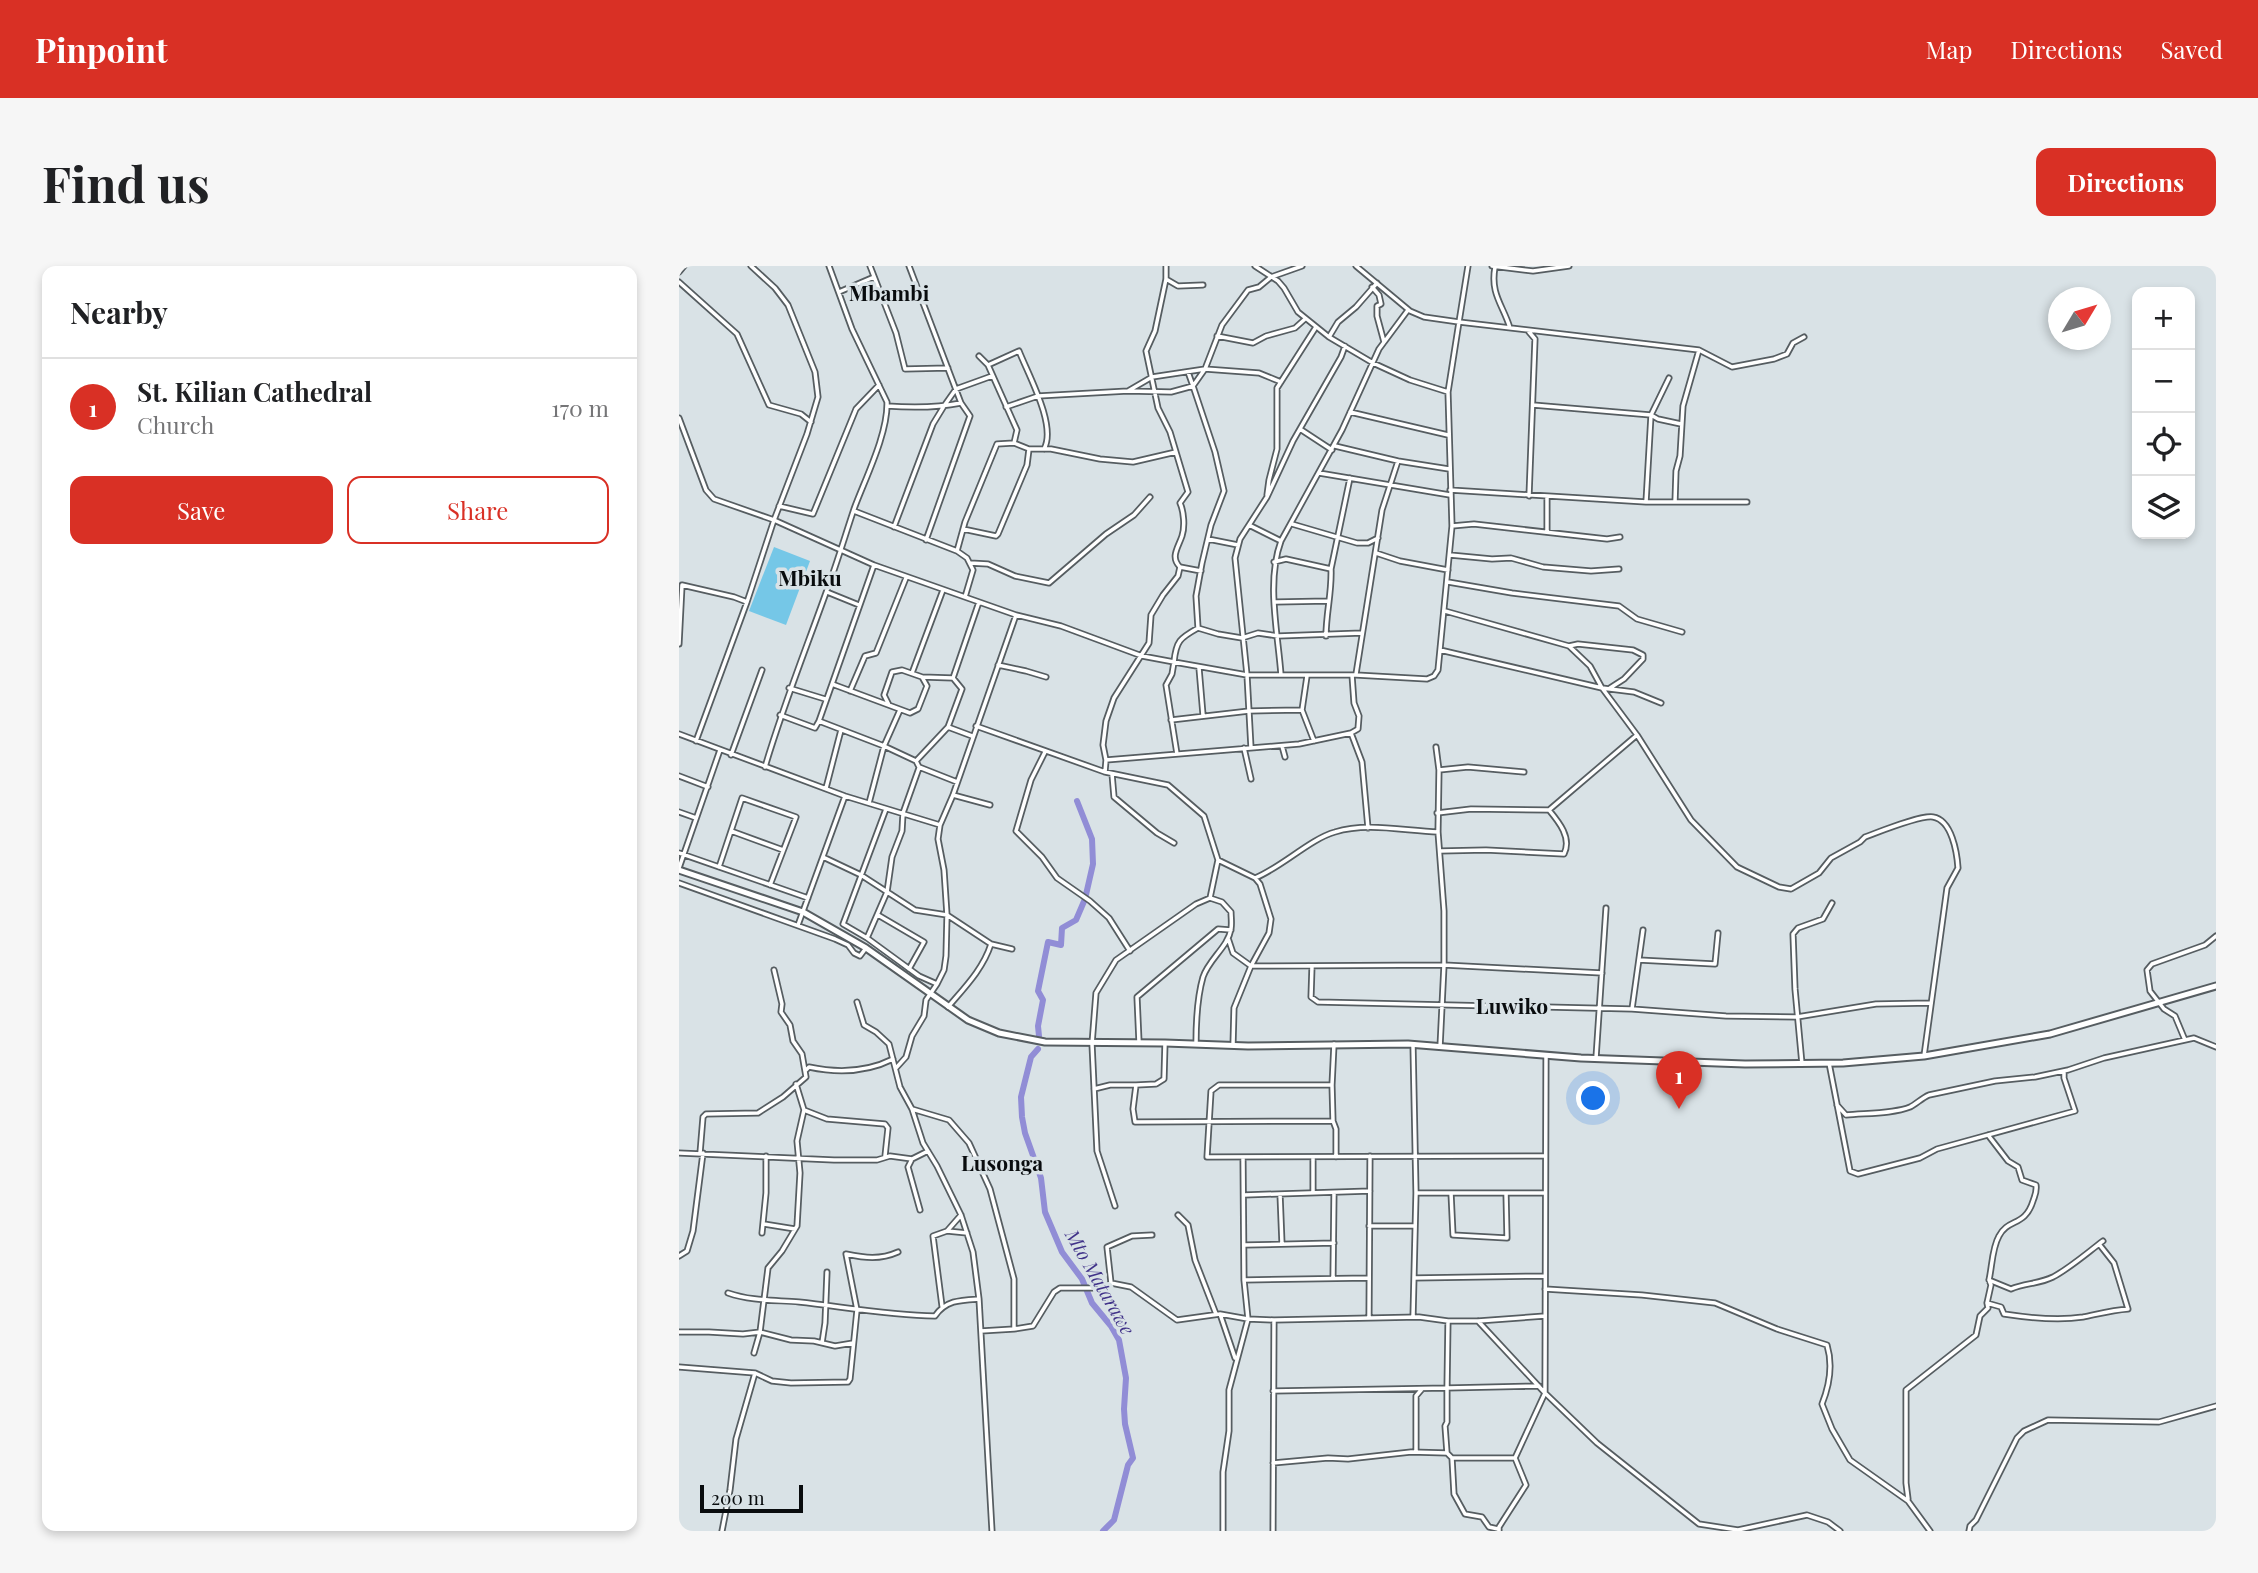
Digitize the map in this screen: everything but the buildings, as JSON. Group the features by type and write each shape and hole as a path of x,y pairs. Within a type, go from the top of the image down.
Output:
{"main road":[{"path":"679,869 803,912 866,948 968,1020 999,1033 1045,1042 1413,1045 1595,1058 1829,1063 1924,1056 2050,1034 2216,986"}],"street":[{"path":"679,272 684,266"},
{"path":"696,741 747,602 773,520 811,422 818,394 812,366 787,303 751,266"},
{"path":"765,766 789,688 827,592 888,413 879,385 852,329 829,266"},
{"path":"870,266 896,333 905,369 949,368"},
{"path":"909,266 961,403 970,416 926,540"},
{"path":"1166,266 1166,279 1155,331 1146,351 1158,408 1170,432 1188,492 1180,503 1183,509 1183,534 1174,553 1176,563 1180,567 1201,571"},
{"path":"1255,266 1284,288 1305,319 1329,337 1373,363 1410,380 1448,391"},
{"path":"1006,407 1038,396 1128,391 1171,392 1193,386 1205,369 1222,325 1248,290 1259,287 1289,268 1302,266"},
{"path":"1356,266 1408,310 1424,317 1699,350 1732,367 1787,354 1793,343 1804,337"},
{"path":"679,418 681,430 706,490 714,499 773,520 841,552 943,590 1016,615 1061,626 1142,656 1199,668 1247,676 1354,675 1427,679 1439,670 1448,582 1452,526 1448,391 1468,266"},
{"path":"1510,328 1495,288 1494,266 1548,270 1569,266"},
{"path":"839,292 874,277"},
{"path":"1166,279 1178,286 1203,285"},
{"path":"679,282 737,334 769,405 801,414 811,422"},
{"path":"1329,337 1338,322 1356,307 1377,283"},
{"path":"1372,287 1379,295 1381,304 1377,306 1377,316 1384,342"},
{"path":"1281,676 1275,562 1281,541 1333,448 1384,342 1408,310"},
{"path":"1217,335 1253,342 1295,328 1305,319"},
{"path":"1267,497 1277,449 1277,388 1316,327"},
{"path":"1528,331 1535,339 1529,496"},
{"path":"1251,748 1235,558 1238,545 1267,497 1280,467 1345,346"},
{"path":"1675,503 1686,390 1699,350"},
{"path":"988,365 1019,351 1038,396 1047,433 1047,446 1044,449"},
{"path":"979,356 988,365 1017,430 1014,443"},
{"path":"1128,391 1152,377 1205,369 1259,373 1281,382"},
{"path":"1188,372 1215,452 1224,491 1208,539 1196,596 1198,628"},
{"path":"894,527 929,432 944,407 956,389 992,376"},
{"path":"1646,502 1651,415 1669,377"},
{"path":"779,506 813,514 856,409 879,385"},
{"path":"887,406 944,407 961,403"},
{"path":"1533,405 1651,415 1681,424"},
{"path":"1350,412 1448,435"},
{"path":"1300,429 1317,438 1318,442 1333,448 1449,469"},
{"path":"957,551 997,444 1014,443 1029,449 1133,462 1176,452"},
{"path":"963,529 996,536 999,534 1027,465 1029,449"},
{"path":"1106,760 1282,746 1351,733 1358,729 1359,716 1354,704 1354,675 1383,510 1398,461"},
{"path":"1319,473 1450,493 1675,503 1747,502"},
{"path":"1326,636 1328,601 1332,590 1331,569 1350,478"},
{"path":"970,564 988,564 1015,576 1049,583 1106,534 1134,515 1150,497"},
{"path":"1547,498 1547,531"},
{"path":"854,510 957,551 967,558 973,570 965,597"},
{"path":"1292,524 1363,544 1378,538"},
{"path":"1452,526 1474,524 1607,538 1620,537"},
{"path":"1248,525 1281,541"},
{"path":"1208,539 1238,545"},
{"path":"1375,553 1400,561 1448,570"},
{"path":"1450,555 1511,558 1543,567 1591,571 1619,569"},
{"path":"1275,562 1286,559 1331,569"},
{"path":"780,715 815,728 874,565"},
{"path":"1105,772 1103,745 1106,721 1114,698 1149,643 1151,615 1178,576 1180,567"},
{"path":"850,691 865,656 876,653 907,577"},
{"path":"1448,582 1619,607 1637,619 1682,632"},
{"path":"679,644 682,585 747,602"},
{"path":"912,673 943,590"},
{"path":"827,592 859,605"},
{"path":"1276,602 1328,601"},
{"path":"953,678 979,602"},
{"path":"1445,611 1569,646 1590,666 1691,820 1737,867 1779,887 1791,889 1802,884 1819,873 1831,858 1860,842 1865,836 1918,819 1934,817 1943,822 1948,828 1958,868 1947,888 1924,1056"},
{"path":"895,1069 906,1057 912,1036 924,1016 926,1000 937,984 946,956 947,915 944,870 938,839 940,825 1016,615"},
{"path":"1177,754 1166,685 1172,674 1180,638 1198,628 1218,635 1242,638 1258,633 1278,636 1326,636 1362,633"},
{"path":"1569,646 1578,644 1633,650 1643,654 1643,659 1610,689"},
{"path":"1440,650 1602,688 1634,692 1661,703"},
{"path":"998,665 1046,677"},
{"path":"1199,668 1203,715"},
{"path":"731,755 762,670"},
{"path":"889,705 884,695 892,672 902,670 922,677 953,678 962,689 948,727 916,761"},
{"path":"1307,676 1302,710 1314,741"},
{"path":"832,684 910,713 918,709 927,686 922,677"},
{"path":"789,688 825,699"},
{"path":"869,803 884,746 900,710"},
{"path":"1171,720 1249,711 1302,710"},
{"path":"819,721 884,746 916,761 919,767 957,782"},
{"path":"976,726 1105,772 1168,785 1204,816 1218,860 1210,898"},
{"path":"948,727 973,736"},
{"path":"826,788 841,730"},
{"path":"1351,733 1361,762 1368,828"},
{"path":"679,734 845,796 940,825"},
{"path":"1437,813 1471,809 1549,810 1637,734"},
{"path":"1282,746 1285,757"},
{"path":"1436,747 1439,770 1437,813 1444,911 1440,1047"},
{"path":"1244,748 1251,779"},
{"path":"679,869 681,854 720,750"},
{"path":"1045,752 1031,780 1016,831 1057,878 1109,918 1130,951"},
{"path":"867,938 887,892 892,857 902,831 903,813 919,767"},
{"path":"1439,770 1468,768 1524,772"},
{"path":"1112,774 1114,797 1157,833 1174,843"},
{"path":"679,776 708,787"},
{"path":"953,794 991,805"},
{"path":"798,925 845,796"},
{"path":"719,867 742,798 796,817 770,885"},
{"path":"886,809 843,924 919,976 937,984"},
{"path":"1440,851 1564,854 1568,846 1566,837 1549,810"},
{"path":"679,811 696,818"},
{"path":"1255,878 1272,871 1318,839 1334,832 1368,828 1438,832"},
{"path":"731,831 783,850"},
{"path":"681,854 808,898"},
{"path":"823,857 861,875 915,910 947,915 991,943 1012,949"},
{"path":"1218,860 1255,878 1260,884 1272,919 1269,933 1234,1008 1233,1045"},
{"path":"679,883 835,939 848,945 860,956 866,948"},
{"path":"1115,1206 1097,1151 1092,1044 1096,993 1116,960 1196,904 1210,898 1222,902 1231,912 1231,930 1203,978 1198,1005 1196,1044"},
{"path":"1802,1064 1793,934 1798,928 1823,919 1832,903"},
{"path":"1595,1058 1606,908"},
{"path":"878,915 924,942 909,969"},
{"path":"1139,1042 1137,997 1218,929 1231,930"},
{"path":"1632,1009 1643,930"},
{"path":"1639,960 1715,964 1718,933"},
{"path":"2185,1040 2175,1016 2159,1003 2150,991 2147,970 2152,964 2205,946 2216,936"},
{"path":"1228,937 1233,953 1251,967 1444,965 1602,973"},
{"path":"948,1007 987,957 991,943"},
{"path":"1311,966 1311,997 1318,1002 1441,1003 1797,1017 1876,1004 1931,1003"},
{"path":"679,1256 687,1251 693,1230 703,1117 706,1114 758,1113 783,1097 806,1077 802,1054 793,1041 790,1025 781,1012 782,1004 774,970"},
{"path":"857,1002 864,1025 889,1044 900,1087 912,1109 923,1143 961,1215 973,1252 979,1299 992,1531"},
{"path":"1837,1105 1846,1115 1903,1109 1929,1095 1995,1081 2035,1077 2194,1038 2216,1047"},
{"path":"1094,1089 1111,1085 1156,1084 1164,1079 1165,1043"},
{"path":"1333,1044 1332,1121 1336,1129 1336,1157"},
{"path":"1413,1045 1416,1193 1413,1317"},
{"path":"1448,1321 1445,1426 1447,1453 1452,1458 1454,1494 1465,1514 1482,1517 1489,1527 1499,1530 1526,1485 1515,1458 1545,1393 1546,1055"},
{"path":"806,1070 809,1067 832,1071 876,1067 893,1059"},
{"path":"1829,1063 1850,1171 1858,1174 2075,1111 2064,1070"},
{"path":"754,1353 760,1332 768,1268 797,1226 800,1173 797,1141 804,1110 796,1084"},
{"path":"1332,1085 1219,1084 1211,1091 1207,1157 1545,1156"},
{"path":"1136,1085 1133,1108 1135,1122 1332,1121"},
{"path":"912,1109 949,1120 969,1143 990,1189 1014,1279 1014,1329"},
{"path":"804,1110 827,1119 885,1124 888,1128 885,1158"},
{"path":"1908,1501 1906,1390 1976,1335 1980,1315 1988,1308 1991,1285 1989,1280 1998,1236 2006,1227 2024,1219 2030,1212 2037,1189 2036,1185 2022,1180 2018,1167 2008,1161 1988,1135"},
{"path":"679,1153 869,1161 890,1156 912,1159 928,1151"},
{"path":"762,1233 766,1156"},
{"path":"1369,1317 1370,1156"},
{"path":"1313,1157 1313,1193"},
{"path":"1223,1531 1223,1472 1229,1432 1229,1390 1248,1319 1244,1280 1243,1158"},
{"path":"912,1159 908,1167 920,1210"},
{"path":"1244,1195 1370,1192"},
{"path":"1333,1279 1334,1193"},
{"path":"1416,1193 1545,1193"},
{"path":"1451,1193 1453,1235 1507,1238 1506,1193"},
{"path":"1280,1194 1282,1244"},
{"path":"947,1231 961,1215"},
{"path":"1178,1215 1188,1225 1195,1260 1218,1314 1223,1319 1236,1360"},
{"path":"764,1224 795,1229"},
{"path":"1370,1226 1415,1226"},
{"path":"942,1306 933,1236 947,1231 967,1233"},
{"path":"1111,1283 1107,1247 1132,1236 1152,1235"},
{"path":"1244,1245 1333,1243"},
{"path":"1987,1303 2001,1307 2004,1314 2037,1318 2082,1317 2128,1309 2114,1263 2101,1243 2054,1276 2034,1284 2021,1284 2011,1289 1989,1280"},
{"path":"679,1367 755,1373 772,1381 791,1383 848,1382 857,1310 846,1254 867,1259 898,1252"},
{"path":"822,1344 827,1272"},
{"path":"1414,1278 1545,1276"},
{"path":"1244,1280 1369,1278"},
{"path":"981,1331 1033,1326 1054,1292 1060,1288 1101,1289 1111,1283 1131,1287 1177,1320 1218,1314 1274,1320 1413,1317 1478,1321 1545,1316"},
{"path":"1545,1289 1715,1303 1777,1329 1827,1345 1831,1359 1829,1388 1822,1404 1832,1429 1850,1460 1908,1501 1930,1531"},
{"path":"729,1293 745,1299 764,1298 857,1310 935,1316 942,1306 958,1300 979,1299"},
{"path":"1273,1531 1274,1320"},
{"path":"1478,1321 1538,1386 1597,1443 1699,1524 1738,1530 1807,1516 1828,1522 1840,1531"},
{"path":"679,1332 743,1335 760,1332 791,1340 835,1346 854,1343"},
{"path":"722,1531 736,1439 755,1373"},
{"path":"1273,1391 1545,1385"},
{"path":"1416,1452 1416,1396 1422,1389"},
{"path":"1969,1531 2017,1438 2024,1431 2048,1420 2159,1422 2216,1405"},
{"path":"1273,1463 1416,1452 1447,1453"},
{"path":"1452,1458 1515,1458"},
{"path":"1696,1531 1699,1524"}],"shaded area":[{"path":"774,547 810,561 786,625 749,611"}],"waterway":[{"name":"Mto Matarawe","path":"1039,1036 1043,1000 1038,991 1048,942 1061,945 1062,928 1076,920 1085,899 1093,864 1092,839 1077,801"},
{"name":"Mto Matarawe","path":"1038,1049 1031,1057 1021,1097 1025,1133 1041,1178 1045,1212 1062,1252 1082,1279 1092,1303 1119,1340 1126,1378 1125,1424 1133,1458 1128,1465 1114,1520 1103,1531"}],"place":[{"name":"St. Kilian Cathedral","path":"1679,1109"}],"district":[{"name":"Mbambi","path":"889,294"},
{"name":"Mbiku","path":"810,579"},
{"name":"Luwiko","path":"1512,1007"},
{"name":"Lusonga","path":"1002,1164"}]}
